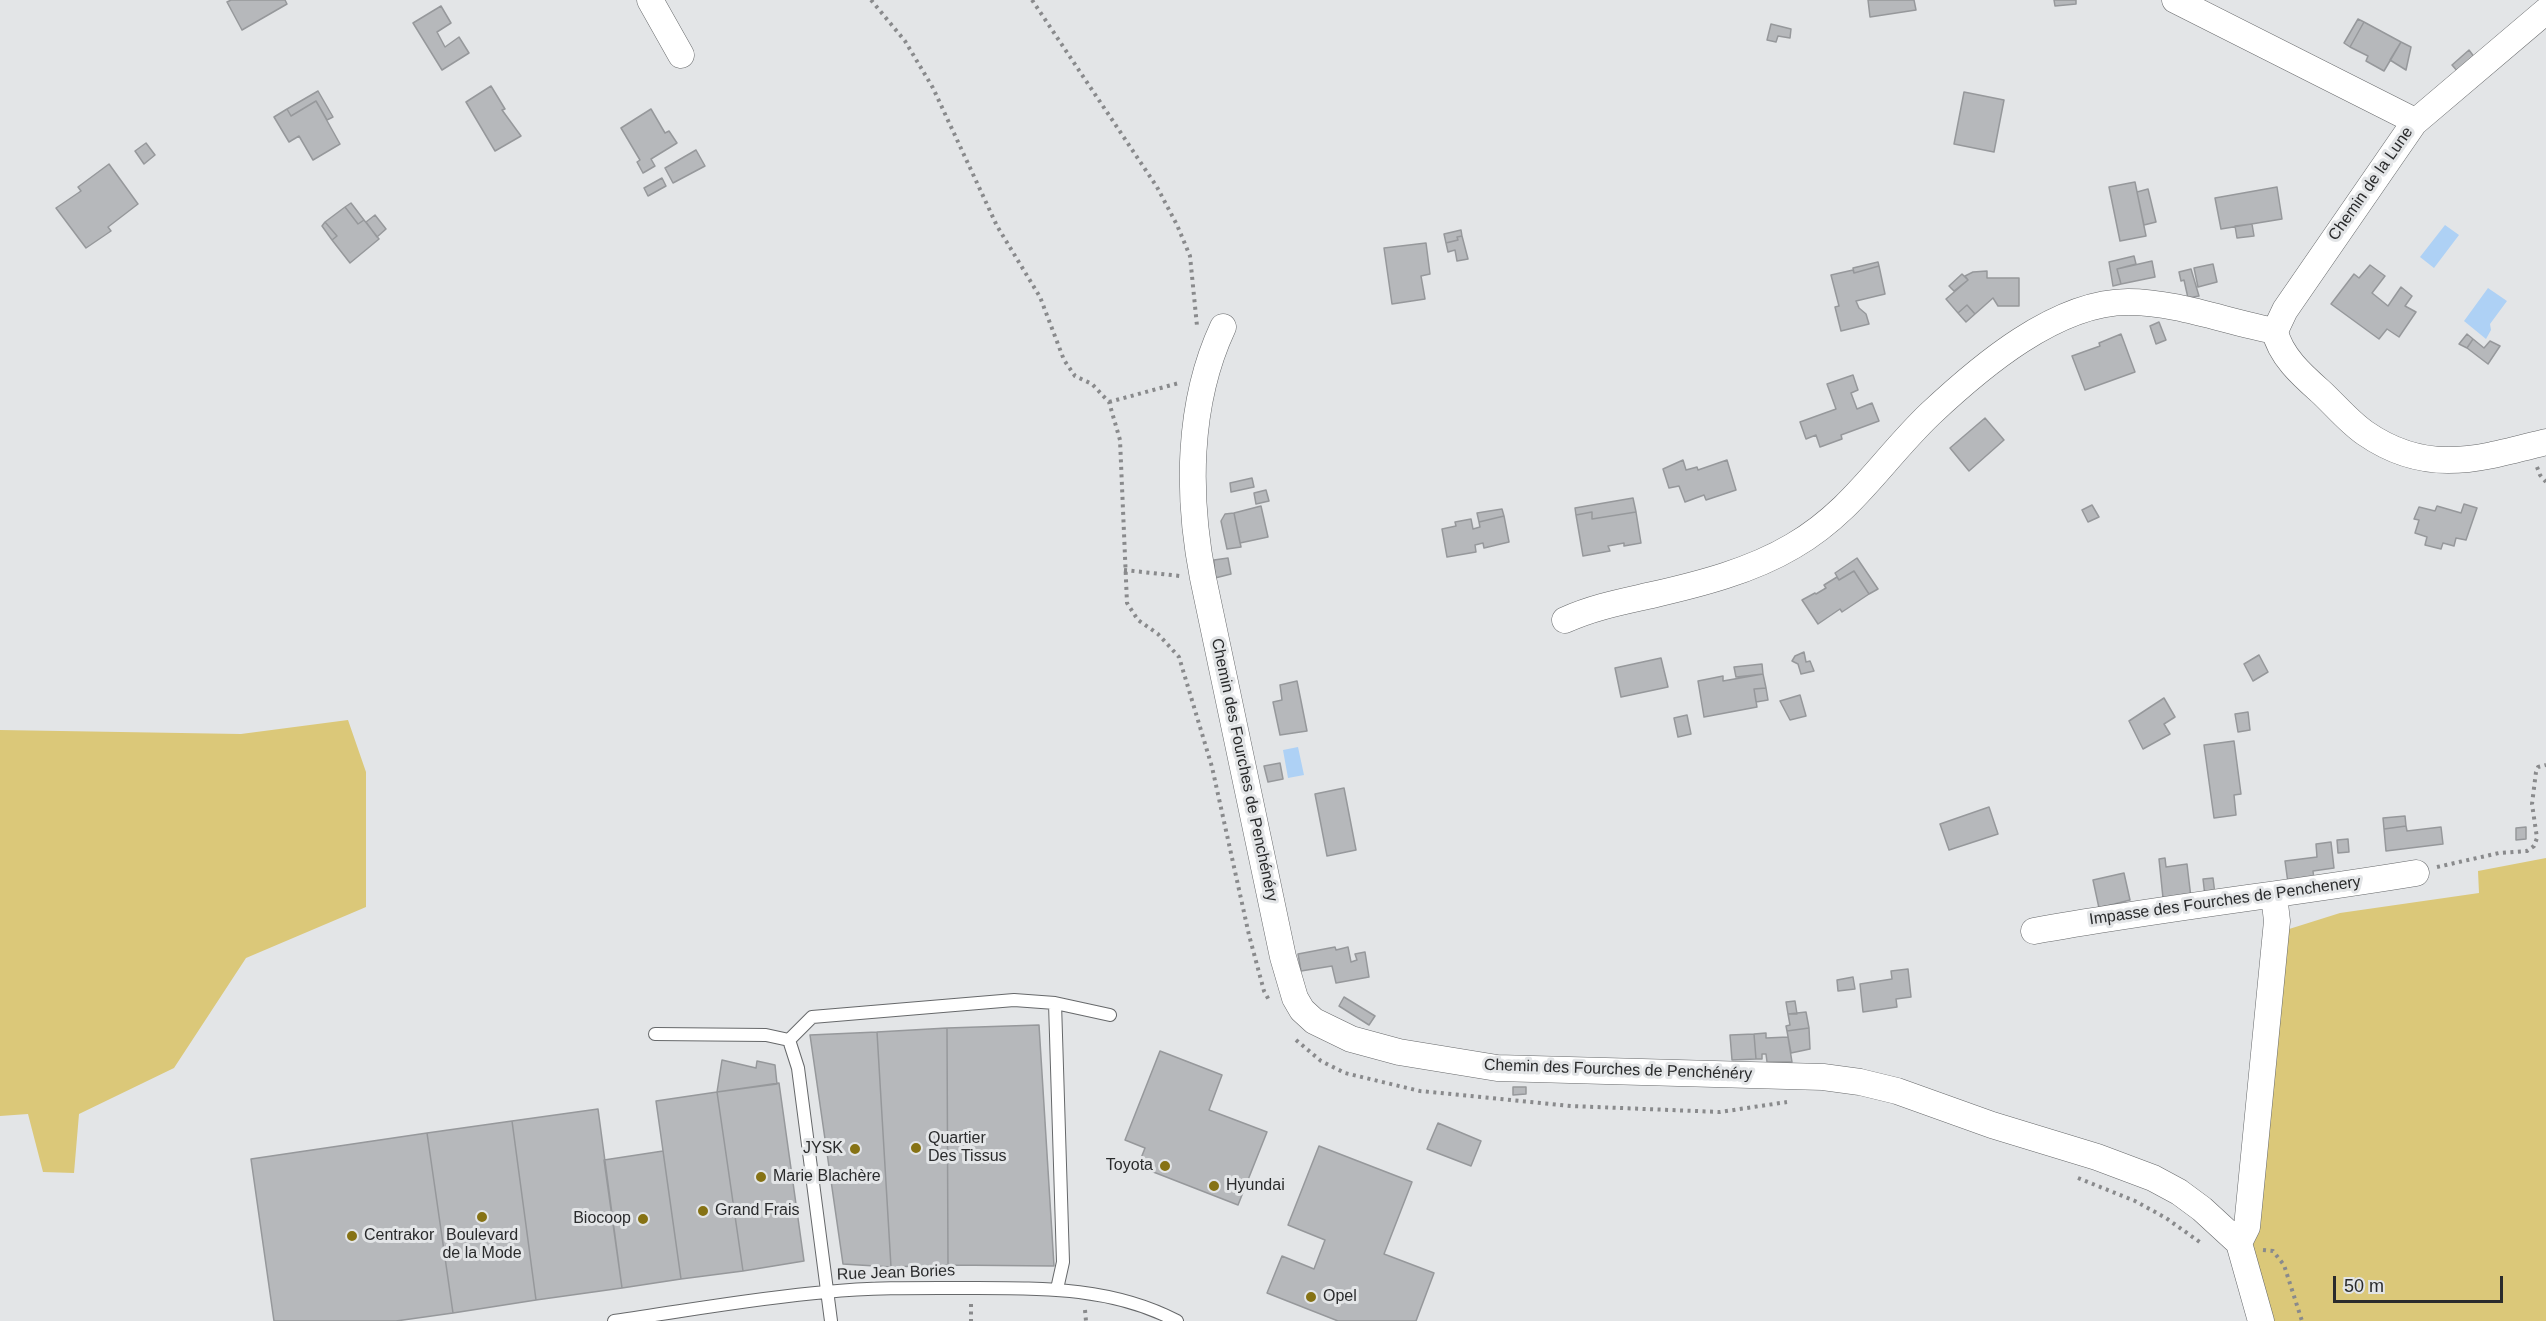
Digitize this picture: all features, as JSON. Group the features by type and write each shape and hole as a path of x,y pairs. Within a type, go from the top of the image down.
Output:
{"street":[{"path":"650,0 681,55"},
{"path":"2175,0 2407,117 2414,123"},
{"name":"Chemin de la Lune","path":"2275,331 2285,310 2414,123 2546,11"},
{"path":"1565,620 1598,606 1711,580 1792,547 1829,522 1853,501 1930,415 1990,363 2046,326 2074,313 2127,302 2151,304 2275,331 2282,350 2311,383 2363,432 2401,452 2435,460 2459,461 2546,442"},
{"name":"Chemin des Fourches de Penchénéry","path":"1223,327 1204,376 1193,469 1194,518 1203,578 1283,957 1295,998 1302,1010 1314,1021 1351,1039 1399,1052 1497,1068 1823,1077 1881,1086 1992,1125 2097,1157 2153,1178 2179,1192 2202,1209 2240,1250"},
{"name":"Impasse des Fourches de Penchenery","path":"2034,931 2115,916 2416,873"},
{"path":"2260,1321 2240,1250 2247,1227 2277,921 2274,894"}],"lane":[{"path":"789,1040 812,1017 1014,1000 1055,1003 1110,1015"},
{"path":"1055,1003 1063,1262 1057,1289"},
{"path":"655,1034 766,1035 789,1040"},
{"path":"789,1040 798,1068 831,1321"},
{"name":"Rue Jean Bories","path":"614,1321 827,1292 885,1288 1057,1289 1099,1294 1152,1310 1177,1321"}],"path":[{"path":"871,0 905,41 933,88 997,226 1040,297 1064,360 1075,376 1092,384 1109,402 1120,440 1127,603 1138,620 1158,634 1179,657 1212,767 1261,980 1275,1012"},
{"path":"1032,0 1157,187 1177,225 1190,256 1198,333"},
{"path":"1109,402 1204,376"},
{"path":"1124,570 1203,578"},
{"path":"2416,873 2489,855 2527,851 2534,846 2537,838 2532,804 2536,772 2538,767 2546,765"},
{"path":"1296,1040 1320,1061 1345,1073 1420,1091 1571,1106 1720,1112 1794,1101"},
{"path":"2070,1175 2135,1201 2166,1218 2205,1247"},
{"path":"2240,1250 2273,1251 2284,1265 2302,1321"}],"shaded area":[{"path":"348,720 366,772 366,907 246,958 174,1068 79,1114 74,1173 43,1172 28,1114 0,1116 0,730 241,734"},
{"path":"2546,858 2546,1321 2273,1321 2252,1251 2286,930 2340,913 2479,893 2478,871"}],"water":[{"path":"2445,225 2459,235 2434,268 2420,257"},
{"path":"2488,288 2507,301 2490,324 2491,330 2486,339 2464,321"},
{"path":"1298,747 1304,775 1288,778 1283,750"}],"building":[{"path":"231,0 285,0 287,4 242,30 227,2"},
{"path":"1868,0 1914,0 1916,10 1870,17"},
{"path":"2054,0 2076,0 2076,4 2055,6"},
{"path":"441,6 451,23 437,32 445,47 459,37 469,53 442,70 413,23"},
{"path":"2358,19 2364,22 2350,47 2344,43"},
{"path":"2364,22 2401,42 2384,71 2366,61 2368,56 2350,47"},
{"path":"1771,24 1791,29 1790,38 1778,36 1776,42 1767,40"},
{"path":"2401,42 2411,47 2406,70 2390,60"},
{"path":"2469,50 2475,58 2459,73 2452,65"},
{"path":"491,86 505,109 502,110 521,136 495,151 466,102"},
{"path":"318,91 333,117 327,120 316,101 291,116 287,109"},
{"path":"1964,92 2004,100 1994,152 1954,144"},
{"path":"316,101 340,144 313,160 299,136 289,142 274,117 287,109 291,116"},
{"path":"651,109 665,133 669,131 677,143 651,159 655,166 643,173 637,162 640,160 621,128"},
{"path":"146,143 155,155 144,164 135,151"},
{"path":"696,150 705,166 673,183 665,168"},
{"path":"109,164 138,204 108,227 111,231 86,248 56,208 81,191 78,187"},
{"path":"662,178 666,186 648,196 644,188"},
{"path":"2135,182 2146,236 2120,241 2109,187"},
{"path":"2277,187 2282,219 2221,229 2215,198"},
{"path":"2148,189 2156,222 2144,225 2137,192"},
{"path":"351,203 364,220 358,224 345,207"},
{"path":"345,207 358,224 364,220 379,239 350,263 332,240 337,236 325,222"},
{"path":"375,215 386,229 377,237 366,222"},
{"path":"325,222 337,236 332,240 322,226"},
{"path":"2252,224 2254,236 2237,238 2235,226"},
{"path":"1461,230 1462,236 1457,237 1458,240 1446,243 1444,234"},
{"path":"1462,236 1468,259 1457,261 1455,250 1448,252 1446,243 1458,240 1457,237"},
{"path":"1426,243 1430,274 1421,276 1425,299 1392,304 1384,248"},
{"path":"2134,256 2136,264 2117,269 2121,284 2113,286 2109,262"},
{"path":"2152,261 2155,277 2121,284 2117,269"},
{"path":"1878,262 1879,266 1854,273 1853,268"},
{"path":"2213,264 2217,282 2198,287 2194,268"},
{"path":"2370,265 2385,276 2372,293 2388,306 2401,287 2412,296 2405,306 2416,312 2399,337 2387,329 2379,339 2331,304 2354,274 2359,278"},
{"path":"1879,266 1885,294 1856,301 1859,308 1866,314 1869,324 1841,331 1835,307 1839,306 1831,275 1853,270 1854,273"},
{"path":"2191,269 2199,296 2188,298 2184,280 2181,281 2179,272"},
{"path":"1987,271 1987,278 2019,278 2019,306 1998,306 1993,298 1975,314 1967,305 1958,313 1946,299 1968,280 1965,276 1973,272"},
{"path":"1962,274 1968,280 1954,291 1949,286"},
{"path":"1967,305 1975,314 1966,322 1958,313"},
{"path":"2159,322 2166,340 2156,344 2150,326"},
{"path":"2121,334 2135,372 2085,390 2072,356 2100,346 2099,343"},
{"path":"2467,334 2473,339 2467,348 2459,344"},
{"path":"2473,339 2484,348 2490,341 2500,346 2488,364 2467,348"},
{"path":"1853,375 1858,390 1851,393 1857,409 1872,403 1879,421 1841,435 1842,439 1820,447 1816,435 1806,439 1800,422 1836,409 1827,384"},
{"path":"1985,418 2004,440 1969,471 1950,448"},
{"path":"1683,460 1686,470 1697,467 1698,470 1727,460 1736,490 1706,500 1704,495 1685,502 1679,486 1669,488 1663,469"},
{"path":"1252,478 1254,487 1231,492 1230,483"},
{"path":"1266,490 1269,501 1256,504 1254,493"},
{"path":"1633,498 1636,512 1592,519 1592,512 1576,515 1575,508"},
{"path":"2464,504 2477,508 2466,540 2456,538 2454,546 2443,543 2441,549 2425,545 2427,537 2415,533 2419,520 2414,519 2419,507 2435,511 2437,506 2461,513"},
{"path":"2092,505 2099,517 2088,522 2082,510"},
{"path":"1261,506 1268,537 1240,543 1234,513"},
{"path":"1502,509 1504,516 1479,522 1477,513"},
{"path":"1592,512 1592,519 1636,512 1641,543 1608,546 1610,551 1583,556 1576,515"},
{"path":"1234,513 1241,547 1227,549 1221,521 1225,514"},
{"path":"1504,516 1509,542 1484,548 1483,543 1475,545 1476,552 1447,557 1442,529 1456,526 1455,522 1471,519 1473,529 1480,527 1479,522"},
{"path":"1228,558 1231,574 1215,578 1214,560"},
{"path":"1857,558 1878,589 1869,594 1854,571 1839,580 1835,573"},
{"path":"1854,571 1869,594 1842,612 1840,609 1818,624 1802,600 1826,588 1824,585 1837,577 1839,580"},
{"path":"1804,652 1806,662 1810,661 1814,671 1801,674 1798,664 1792,661 1795,656"},
{"path":"2259,655 2268,672 2253,681 2244,664"},
{"path":"1661,658 1668,687 1621,697 1615,668"},
{"path":"1762,664 1763,674 1736,677 1734,667"},
{"path":"1763,674 1766,688 1754,689 1757,707 1704,717 1698,681 1723,676 1723,681"},
{"path":"1297,681 1307,731 1280,735 1273,702 1282,700 1280,685"},
{"path":"1766,688 1768,700 1756,702 1754,689"},
{"path":"1800,695 1806,716 1790,720 1780,701"},
{"path":"2164,698 2175,717 2164,724 2170,734 2143,749 2129,721"},
{"path":"2248,712 2250,730 2238,732 2235,714"},
{"path":"1687,715 1691,734 1678,737 1674,718"},
{"path":"2234,741 2241,794 2234,795 2236,815 2214,818 2204,745"},
{"path":"1280,763 1283,779 1268,782 1264,766"},
{"path":"1344,788 1356,850 1327,856 1315,794"},
{"path":"1989,807 1998,834 1949,850 1940,824"},
{"path":"2405,816 2406,826 2384,829 2383,818"},
{"path":"2406,826 2407,831 2441,827 2443,844 2386,851 2384,829"},
{"path":"2526,827 2526,839 2516,840 2516,828"},
{"path":"2348,839 2349,852 2338,853 2337,840"},
{"path":"2331,842 2334,868 2313,871 2314,879 2288,883 2285,861 2317,857 2316,844"},
{"path":"2165,858 2166,867 2187,864 2191,898 2163,898 2159,859"},
{"path":"2124,873 2130,900 2099,908 2093,880"},
{"path":"2213,878 2215,894 2205,896 2203,879"},
{"path":"1335,947 1336,950 1348,947 1351,962 1357,960 1355,954 1365,952 1369,977 1336,983 1332,966 1301,971 1298,954"},
{"path":"1908,969 1911,997 1896,999 1897,1007 1863,1012 1860,984 1892,979 1891,971"},
{"path":"1853,977 1855,989 1838,991 1837,980"},
{"path":"1344,997 1375,1016 1369,1025 1339,1006"},
{"path":"1795,1001 1797,1014 1788,1014 1786,1002"},
{"path":"1806,1012 1809,1028 1787,1031 1786,1026 1790,1025 1788,1014"},
{"path":"1039,1025 1054,1266 948,1265 947,1028"},
{"name":"Quartier Des Tissus","path":"947,1028 948,1265 891,1267 877,1032"},
{"path":"1809,1028 1810,1049 1791,1053 1787,1031"},
{"name":"JYSK","path":"877,1032 891,1267 843,1264 810,1035"},
{"path":"1766,1033 1766,1038 1788,1037 1792,1062 1767,1062 1766,1054 1762,1054 1762,1059 1756,1059 1754,1034"},
{"path":"1754,1034 1756,1059 1732,1060 1730,1035"},
{"path":"1160,1051 1222,1075 1209,1110 1267,1132 1238,1205 1138,1166 1145,1148 1125,1140"},
{"path":"722,1060 756,1068 757,1061 775,1065 777,1084 717,1092"},
{"name":"Marie Blachère","path":"779,1083 804,1261 743,1271 717,1092"},
{"path":"1513,1087 1526,1087 1526,1094 1513,1095"},
{"name":"Grand Frais","path":"717,1092 743,1271 681,1279 656,1101"},
{"path":"598,1109 622,1288 536,1300 512,1121"},
{"name":"Boulevard de la Mode","path":"512,1121 536,1300 453,1313 427,1133"},
{"path":"1438,1123 1481,1141 1471,1166 1427,1149"},
{"name":"Centrakor","path":"427,1133 453,1313 396,1321 274,1321 251,1159"},
{"path":"1319,1146 1412,1182 1384,1254 1434,1273 1416,1321 1338,1321 1267,1293 1282,1256 1314,1269 1325,1240 1288,1225"},
{"name":"Biocoop","path":"663,1151 681,1279 622,1288 604,1160"}],"place":[{"name":"Quartier Des Tissus","path":"916,1148"},
{"name":"JYSK","path":"855,1149"},
{"name":"Toyota","path":"1165,1166"},
{"name":"Marie Blachère","path":"761,1177"},
{"name":"Hyundai","path":"1214,1186"},
{"name":"Grand Frais","path":"703,1211"},
{"name":"Boulevard de la Mode","path":"482,1217"},
{"name":"Biocoop","path":"643,1219"},
{"name":"Centrakor","path":"352,1236"},
{"name":"Opel","path":"1311,1297"}]}
